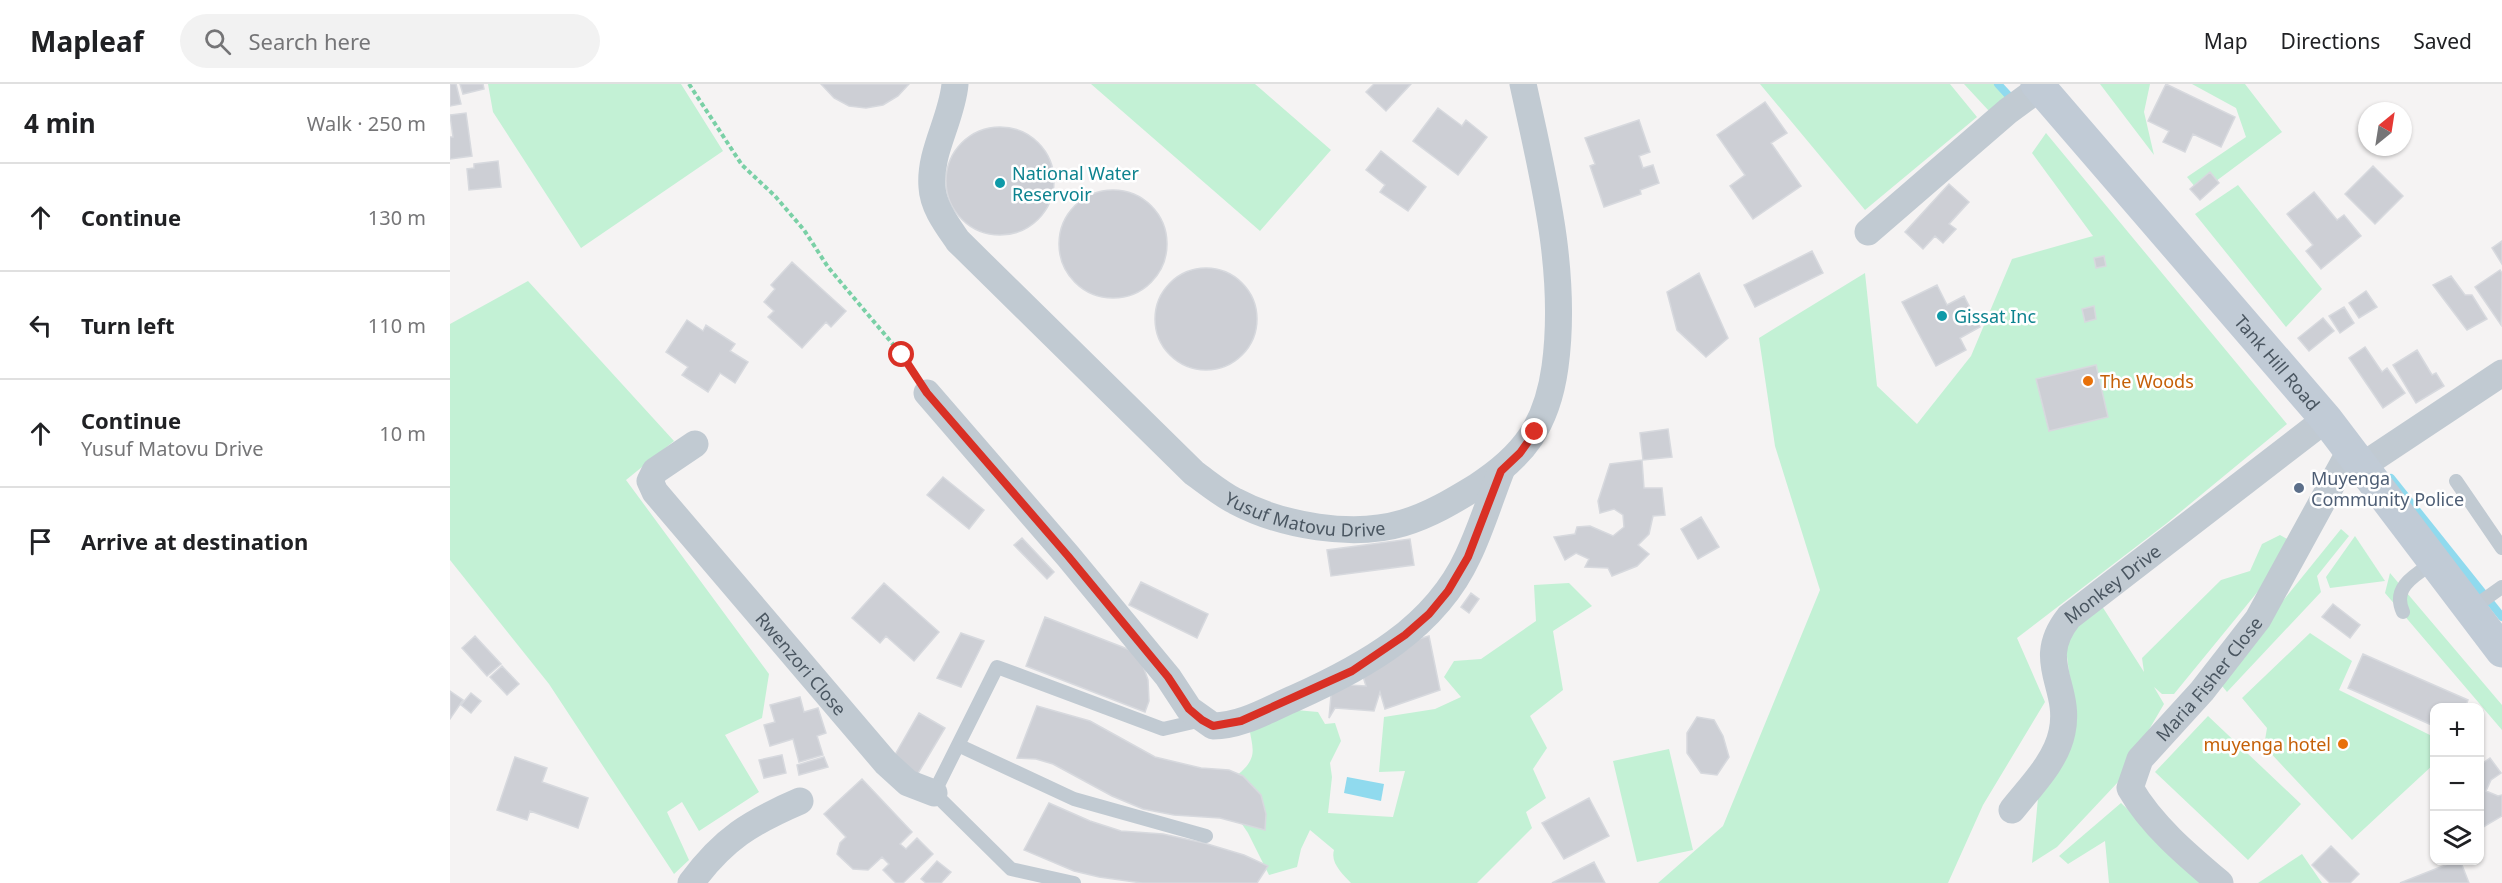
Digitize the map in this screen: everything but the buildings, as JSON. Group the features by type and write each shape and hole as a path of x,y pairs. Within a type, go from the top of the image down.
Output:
{"street":[{"name":"Yusuf Matovu Drive","path":"955,84 953,104 934,158 932,188 939,212 957,241 1194,473 1236,502 1278,519 1355,529 1402,523 1435,511 1501,471 1520,453 1535,432 1545,409 1555,367 1559,317 1557,262 1539,158 1523,84"},
{"path":"1868,232 2041,85"},
{"name":"Tank Hill Road","path":"2041,85 2326,419 2436,561 2502,651"},
{"path":"2356,458 2502,373"},
{"path":"927,393 1068,556 1168,677 1189,709 1213,726 1241,721 1352,671 1405,635 1429,614 1448,591 1468,557 1501,471"},
{"name":"Monkey Drive","path":"2012,810 2052,758 2059,744 2064,713 2052,655 2059,629 2069,617 2326,419"},
{"name":"Rwenzori Close","path":"695,444 655,471 650,481 655,492 886,763 908,783 934,793"},
{"name":"Maria Fisher Close","path":"2220,883 2153,819 2138,801 2130,788 2134,771 2140,759 2202,691 2258,619 2356,458"},
{"path":"691,883 730,838 756,820 800,801"}],"lane":[{"path":"2456,480 2502,548"},
{"path":"2403,612 2399,600 2401,589 2436,561"},
{"path":"2471,609 2502,587"},
{"path":"934,793 960,746 997,667 1163,729 1202,720"},
{"path":"960,746 1074,799 1206,836"},
{"name":"Rwenzori Close","path":"934,793 1011,869 1074,883"}],"path":[{"path":"689,84 742,165 775,196 804,230 828,267 902,355 927,393"}],"green space":[{"path":"488,84 681,84 723,151 581,248 493,112"},
{"path":"1091,84 1255,84 1331,150 1260,231"},
{"path":"1760,84 1950,84 1977,117 1865,210"},
{"path":"1964,84 1995,84 2006,97 1989,111"},
{"path":"2100,84 2150,84 2144,112 2154,155"},
{"path":"2192,84 2245,84 2282,132 2200,193 2187,177 2246,137 2236,108"},
{"path":"2046,133 2287,424 2167,523 2017,638 2045,702 1983,805 1948,883 1658,883 1723,826 1820,590 1775,446 1759,338 1865,273 1877,386 1917,424 1971,356 2012,259 2093,236 2032,153"},
{"path":"2238,185 2322,289 2286,327 2195,214"},
{"path":"528,281 674,441 626,480 769,674 762,718 725,735 759,792 699,831 682,802 667,812 689,860 674,874 549,684 450,560 450,324"},
{"path":"2341,529 2349,536 2317,576 2321,592 2227,692 2218,681"},
{"path":"2280,535 2294,543 2273,573 2174,694 2162,694 2154,687 2164,704 2119,781 2057,847 2032,863 2038,798 2076,729 2065,640 2100,603 2144,672 2142,658 2221,580 2250,571 2262,544"},
{"path":"2355,536 2385,581 2330,588 2326,577"},
{"path":"2390,573 2502,705 2502,730 2484,709 2484,703 2479,703 2385,593"},
{"path":"1569,583 1592,606 1553,631 1563,690 1530,716 1547,748 1533,769 1546,798 1526,812 1532,828 1477,883 1351,883 1336,864 1334,850 1310,830 1301,849 1297,867 1269,875 1248,833 1225,799 1230,784 1246,767 1252,756 1250,732 1296,710 1318,712 1325,724 1335,723 1341,741 1330,763 1332,777 1328,813 1393,817 1405,771 1379,772 1384,717 1435,709 1461,697 1444,677 1454,661 1481,659 1536,621 1534,585"},
{"path":"2310,633 2352,661 2339,690 2430,735 2430,768 2352,840 2264,746 2267,728 2242,698"},
{"path":"2208,716 2301,804 2248,860 2155,772"},
{"path":"1669,749 1693,850 1637,862 1613,761"},
{"path":"2121,803 2206,883 2109,883 2105,841 2068,864 2059,856"},
{"path":"2302,854 2322,883 2258,883"}],"water":[{"path":"1347,777 1384,784 1381,801 1344,793"}],"waterway":[{"path":"1998,84 2009,96"},
{"path":"2391,478 2502,617"}],"place":[{"name":"National Water Reservoir","path":"1000,183"},
{"name":"Gissat Inc","path":"1942,316"},
{"name":"The Woods","path":"2088,381"},
{"name":"Muyenga Community Police","path":"2299,488"},
{"name":"muyenga hotel","path":"2343,744"}],"route":[{"path":"902,355 927,393 1068,556 1168,677 1189,709 1213,726 1225,726 1241,721 1352,671 1405,635 1429,614 1448,591 1468,557 1501,471 1520,453 1535,432"}]}
